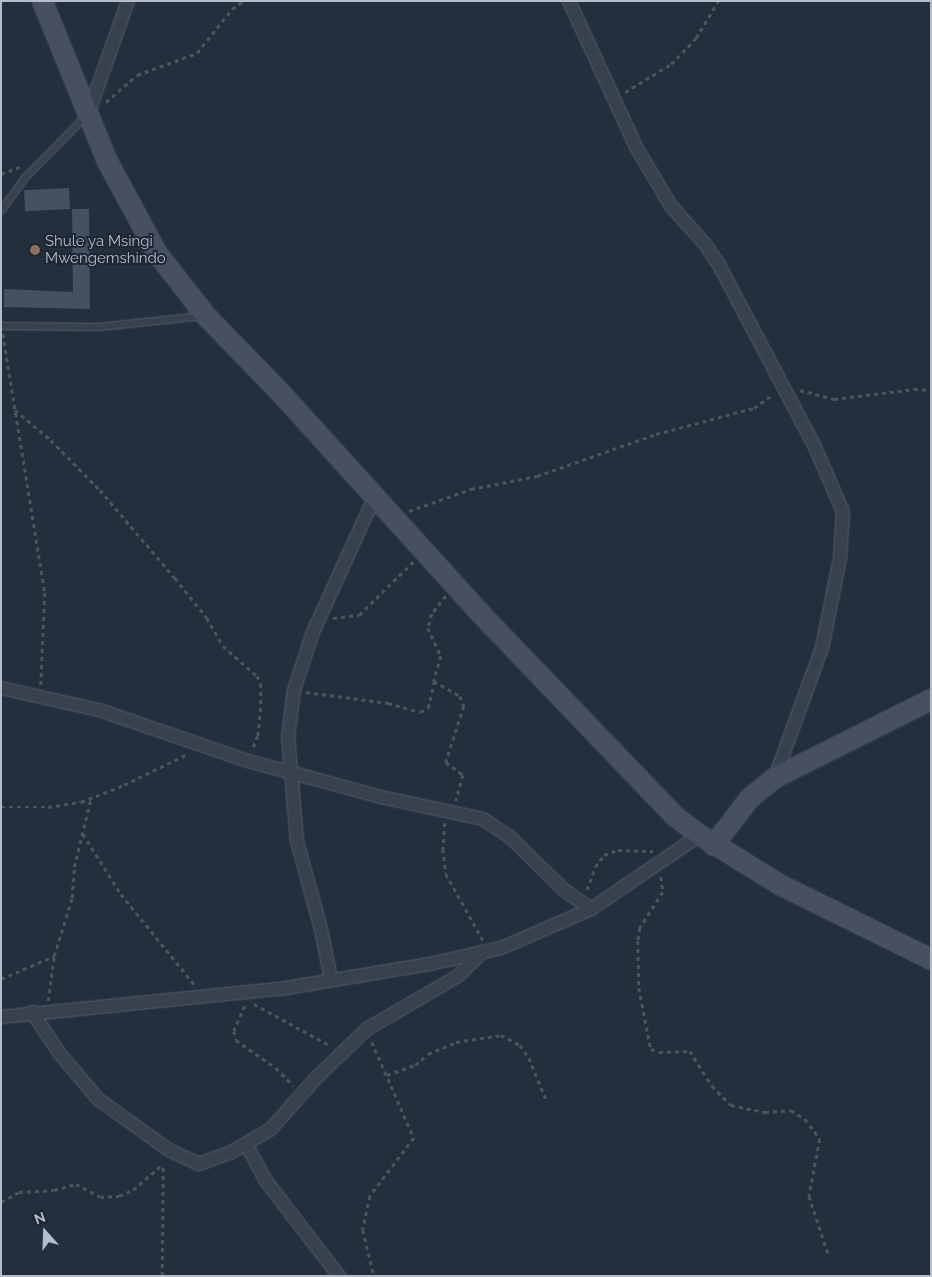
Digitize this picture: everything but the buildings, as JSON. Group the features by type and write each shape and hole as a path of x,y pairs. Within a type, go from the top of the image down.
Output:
{"street":[{"path":"42,1 89,116 131,210 156,252 206,316 457,584 554,692 676,817 707,840 779,884 931,959"},
{"path":"89,116 128,1"},
{"path":"569,1 616,97 636,147 660,190 712,253 783,386 843,512 843,532 822,648 775,777"},
{"path":"331,979 321,929 297,841 288,770 288,737 294,690 318,622 375,496"},
{"path":"1,688 41,695 129,719 202,746 381,797 450,810 483,819 510,836 552,879 587,907"},
{"path":"1,1017 32,1012 206,997 331,979 486,951 528,939 587,907 677,852 707,840 749,798 775,777 931,699"},
{"path":"32,1012 86,1087 111,1110 184,1159 199,1164 246,1144 271,1129 367,1030 458,976 486,951"},
{"path":"246,1144 266,1181 339,1276"}],"lane":[{"path":"1,211 24,179 89,116"},
{"path":"2,326 98,327 206,316"}],"path":[{"path":"89,116 137,76 197,53 232,9 243,1"},
{"path":"616,97 671,64 696,38 718,1"},
{"path":"2,326 15,410 37,528 45,593 41,695"},
{"path":"394,517 471,489 537,476 656,434 754,408 783,386 834,398 914,389 931,390"},
{"path":"15,410 51,440 107,497 207,618 223,646 257,676 261,692 260,722 248,760"},
{"path":"318,622 358,615 425,550"},
{"path":"294,690 388,704 420,712 428,708 442,656 428,623 457,584"},
{"path":"434,681 460,696 464,706 446,762 463,777 450,810 443,849 446,874 486,951"},
{"path":"1,807 48,808 91,798 202,746"},
{"path":"46,1011 54,956 72,898 74,867 91,798"},
{"path":"83,833 121,894 206,997"},
{"path":"587,907 591,875 604,855 626,850 677,852"},
{"path":"658,865 663,892 640,928 638,941 639,988 651,1048 659,1052 690,1051 712,1086 731,1105 765,1112 791,1110 805,1119 820,1139 809,1196 829,1256"},
{"path":"1,979 54,956"},
{"path":"301,1097 276,1068 236,1040 234,1031 248,1000 342,1054"},
{"path":"367,1030 414,1138 370,1196 363,1230 374,1276"},
{"path":"387,1075 415,1066 428,1054 456,1042 501,1035 520,1045 529,1058 546,1099"},
{"path":"162,1276 164,1146"},
{"path":"1,1202 19,1192 54,1190 76,1184 100,1197 119,1196 133,1190 163,1164"}],"place":[{"name":"Shule ya Msingi Mwengemshindo","path":"35,250"}]}
